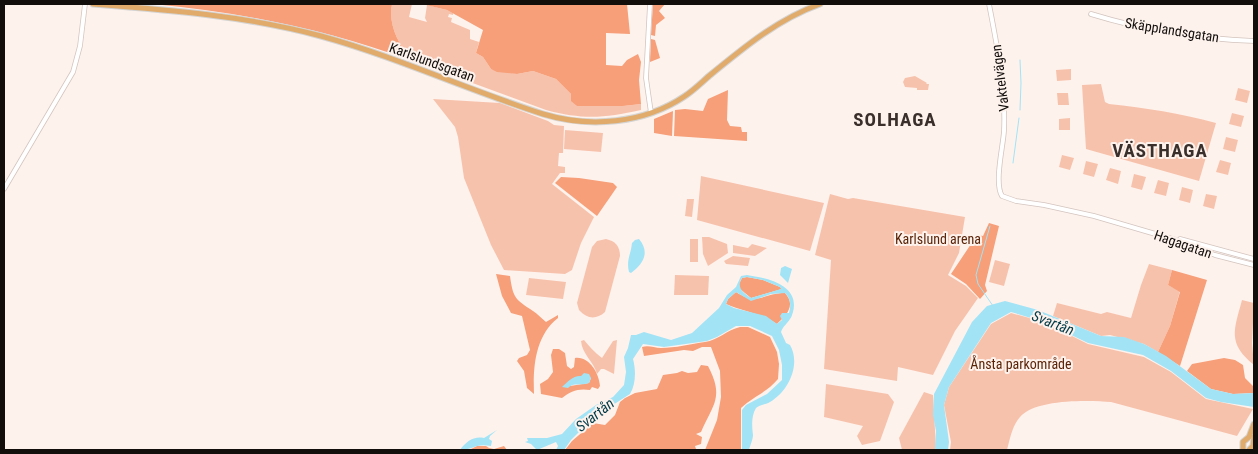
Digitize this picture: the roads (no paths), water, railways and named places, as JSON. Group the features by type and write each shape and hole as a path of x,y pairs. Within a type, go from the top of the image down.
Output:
{"main road":[{"name":"Karlslundsgatan","path":"93,4 259,22 312,34 354,46 550,116 566,120 597,122 650,112 671,101 708,77 783,20 820,4"},
{"path":"1251,439 1243,442 1243,449 1249,450 1253,447 1251,439 1254,424"}],"street":[{"path":"4,189 73,72 80,46 85,4"},
{"path":"650,4 646,78 650,112"},
{"name":"Vaktelvägen","path":"989,4 1004,95 999,182"},
{"name":"Skäpplandsgatan","path":"1091,14 1137,26 1199,36 1254,41"},
{"name":"Hagagatan","path":"999,182 1000,194 1004,198 1081,212 1176,240 1215,255 1254,266"},
{"name":"Hagagatan","path":"1112,221 1254,259"}],"water":[{"path":"639,239 643,244 645,254 642,262 631,273 629,272 628,264 632,243"},
{"path":"785,266 792,269 788,283 780,275 781,268"},
{"name":"Svartån","path":"741,276 755,276 780,284 792,295 794,303 791,317 781,332 793,352 794,368 783,391 777,397 759,406 754,411 753,437 749,450 742,450 742,410 746,405 767,394 782,380 779,350 772,336 750,326 736,326 707,341 664,347 643,344 633,359 635,377 630,394 594,417 571,440 564,450 556,450 558,446 556,442 537,450 531,444 525,442 528,441 527,438 547,438 562,434 576,419 596,405 613,397 624,385 626,372 624,357 631,335 644,332 671,340 692,333 719,308 727,295 736,287","holes":["742,278 763,280 781,289 751,298 740,287","736,292 751,301 771,294 785,293 790,302 789,313 782,313 780,316 782,320 777,324 766,316 734,308 726,304 728,299"]},
{"name":"Svartån","path":"1005,301 1038,310 1101,336 1124,337 1144,344 1166,356 1211,389 1233,394 1254,393 1254,407 1206,398 1171,371 1143,355 1088,343 1044,322 1011,312 991,323 949,387 944,405 949,442 948,450 935,450 934,394 972,322 987,306"},
{"path":"584,373 589,374 591,378 589,383 572,385 568,388 562,387 571,379"},
{"path":"497,430 490,436 491,446 481,445 460,450 470,440 484,438"}],"waterway":[{"path":"1020,60 1020,110"},
{"path":"1013,163 1019,118"},
{"path":"990,226 976,275 978,284 993,306"}],"district":[{"name":"SOLHAGA","path":"895,119"},
{"name":"VÄSTHAGA","path":"1160,150"}],"park label":[{"name":"Karlslund arena","path":"938,239"},
{"name":"Ånsta parkområde","path":"1021,364"}]}
